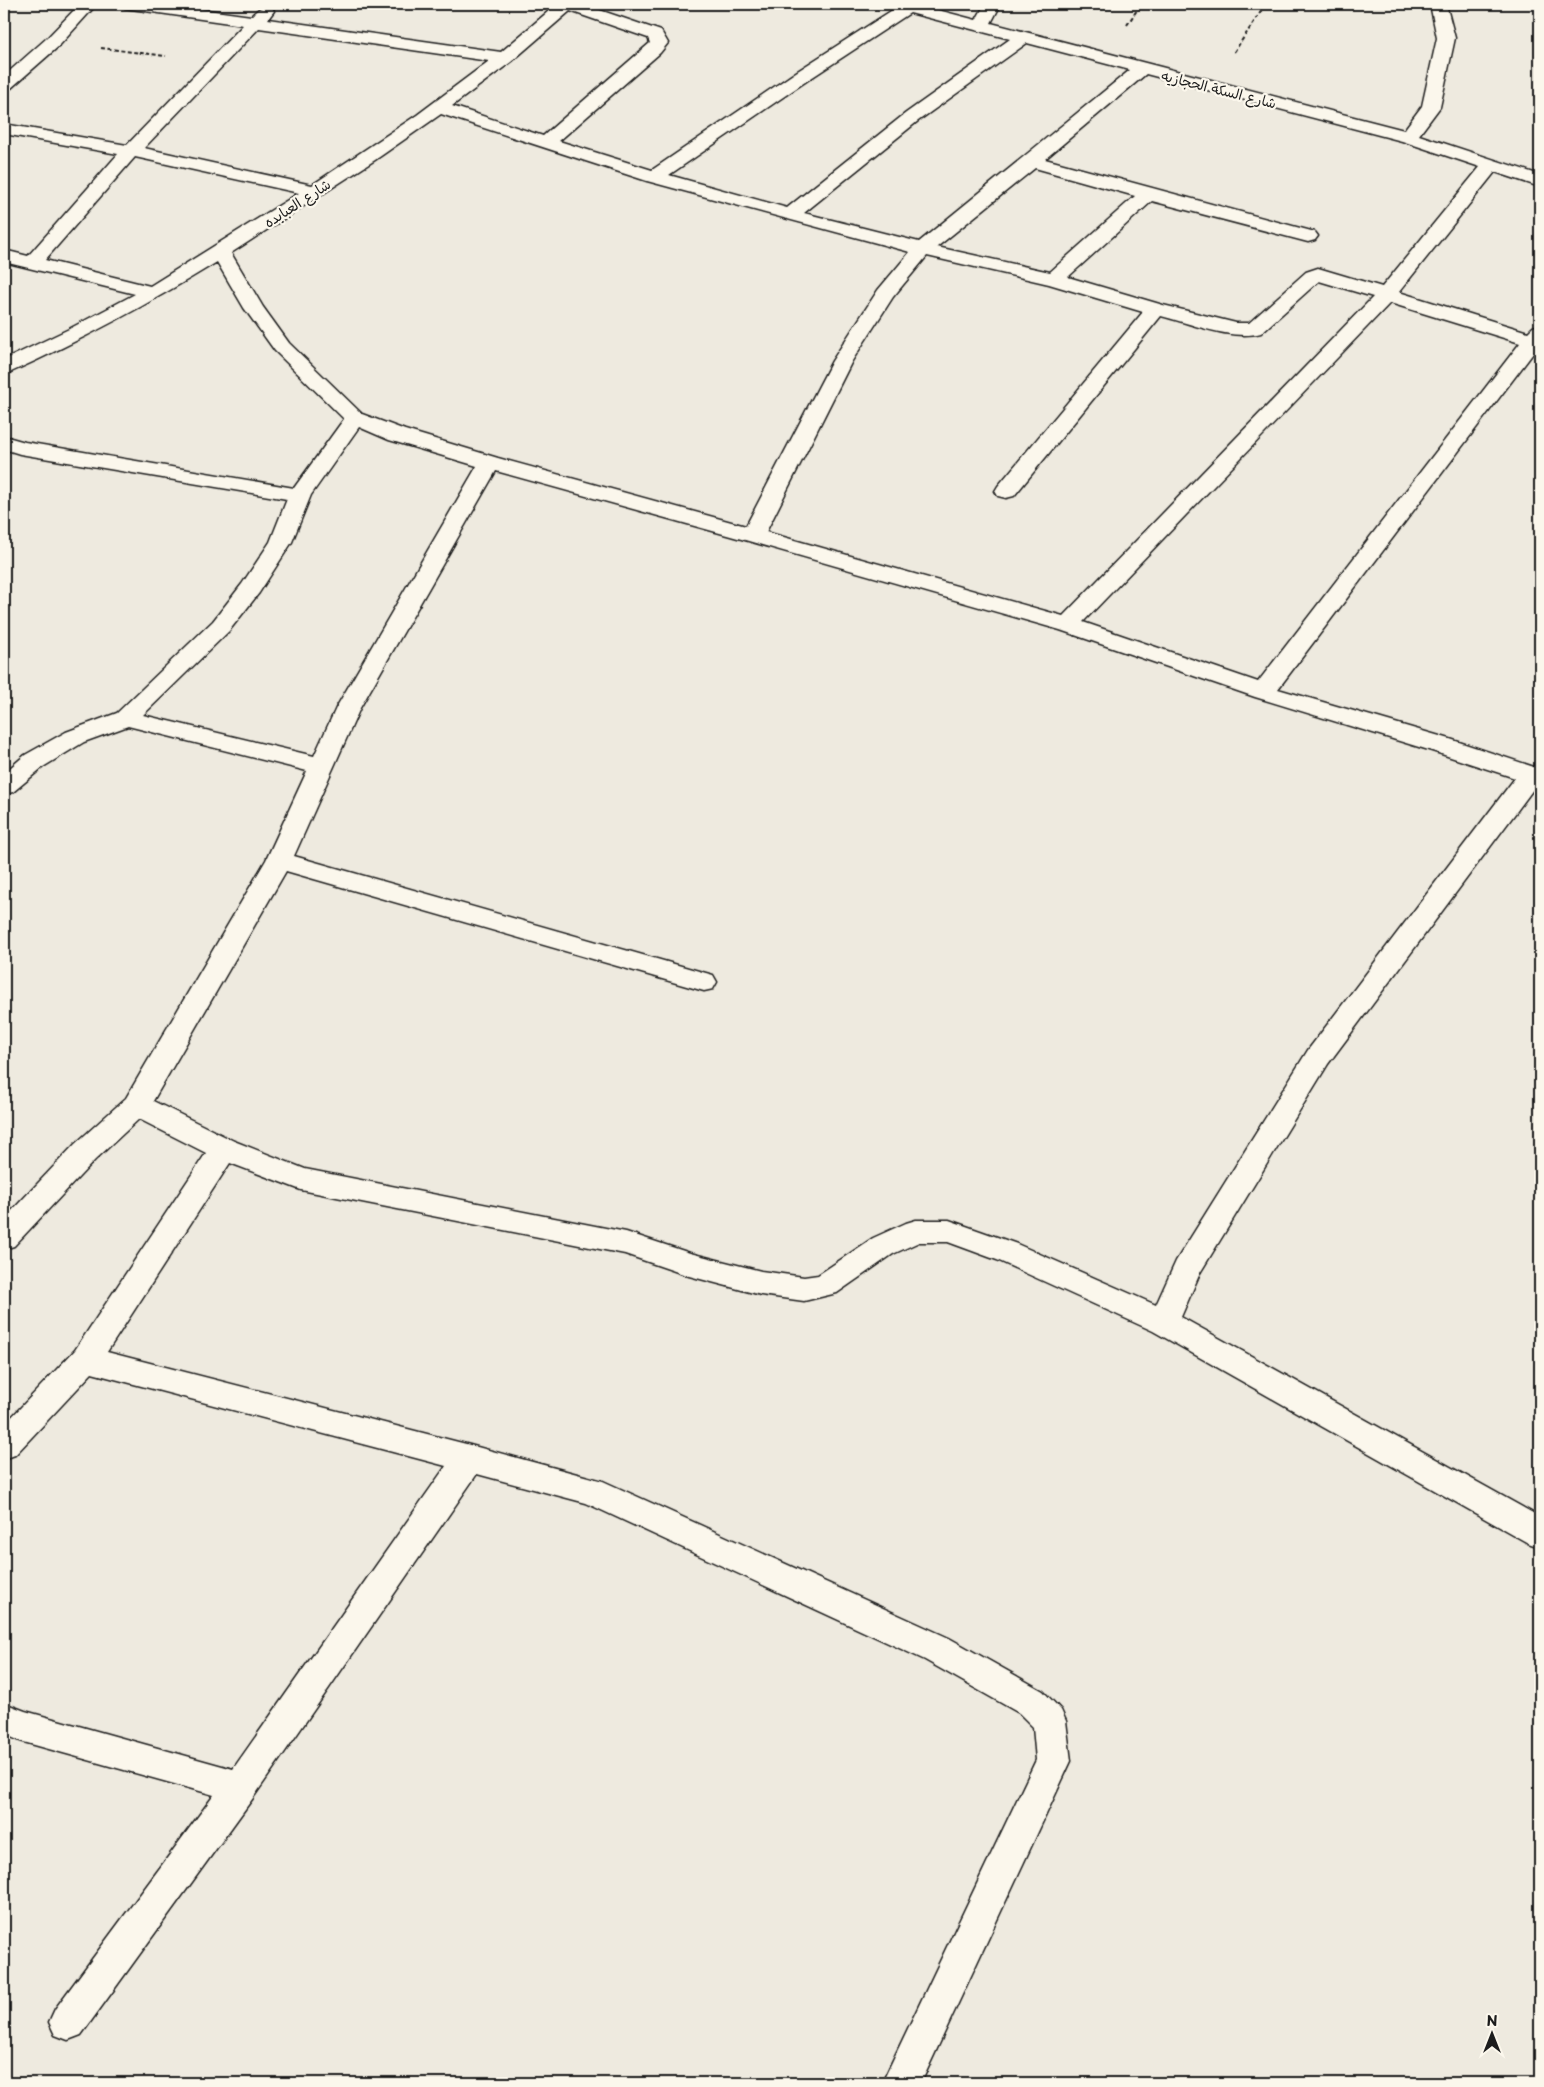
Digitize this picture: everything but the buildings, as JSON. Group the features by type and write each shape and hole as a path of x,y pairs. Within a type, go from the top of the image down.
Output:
{"street":[{"path":"4,85 53,42 89,4"},
{"path":"131,4 505,58"},
{"path":"32,263 132,150 258,21 272,4"},
{"path":"547,142 654,49 659,42 655,35 567,4"},
{"name":"شارع العبابده","path":"4,368 28,358 152,292 221,252 439,108 505,58 567,4"},
{"path":"981,26 993,4"},
{"path":"1408,137 1432,107 1446,38 1438,4"},
{"path":"654,177 902,5"},
{"name":"شارع السكة الحجازيه","path":"902,5 1408,137 1492,164 1537,175"},
{"path":"790,215 912,117 1024,38"},
{"path":"753,535 842,361 884,294 922,250 1142,69"},
{"path":"439,108 654,177 790,215 922,250 1054,279 1156,309 1246,330 1254,329 1313,276 1318,274 1536,336 1263,692"},
{"path":"4,129 132,150 315,191"},
{"path":"1032,161 1308,236"},
{"path":"1068,625 1388,294 1492,164"},
{"path":"1054,279 1148,194"},
{"path":"221,252 254,308 282,347 355,418 397,435 490,463 753,535 1068,625 1263,692 1441,745 1536,768 1318,1057 1187,1269 1164,1322"},
{"path":"4,256 152,292"},
{"path":"1006,491 1156,309"},
{"path":"4,786 34,761 75,737 126,718 221,626 245,595 281,542 300,495 355,418"},
{"path":"4,463 12,445 300,495"},
{"path":"4,1238 85,1152 136,1105 279,860 348,708 490,463"},
{"path":"126,718 321,766"},
{"path":"279,860 704,982"},
{"path":"136,1105 224,1149 301,1178 626,1243 689,1264 761,1283 804,1289 826,1286 883,1246 916,1231 949,1231 1007,1252 1164,1322 1540,1533"},
{"path":"4,1446 86,1359 224,1149"},
{"path":"86,1359 592,1491 937,1649 1031,1702 1050,1720 1054,1761 901,2083"},
{"path":"68,2022 241,1787 470,1458"},
{"path":"4,1718 20,1725 241,1787"}],"path":[{"path":"1207,86 1223,69 1266,4"},
{"path":"53,42 216,63"}]}
